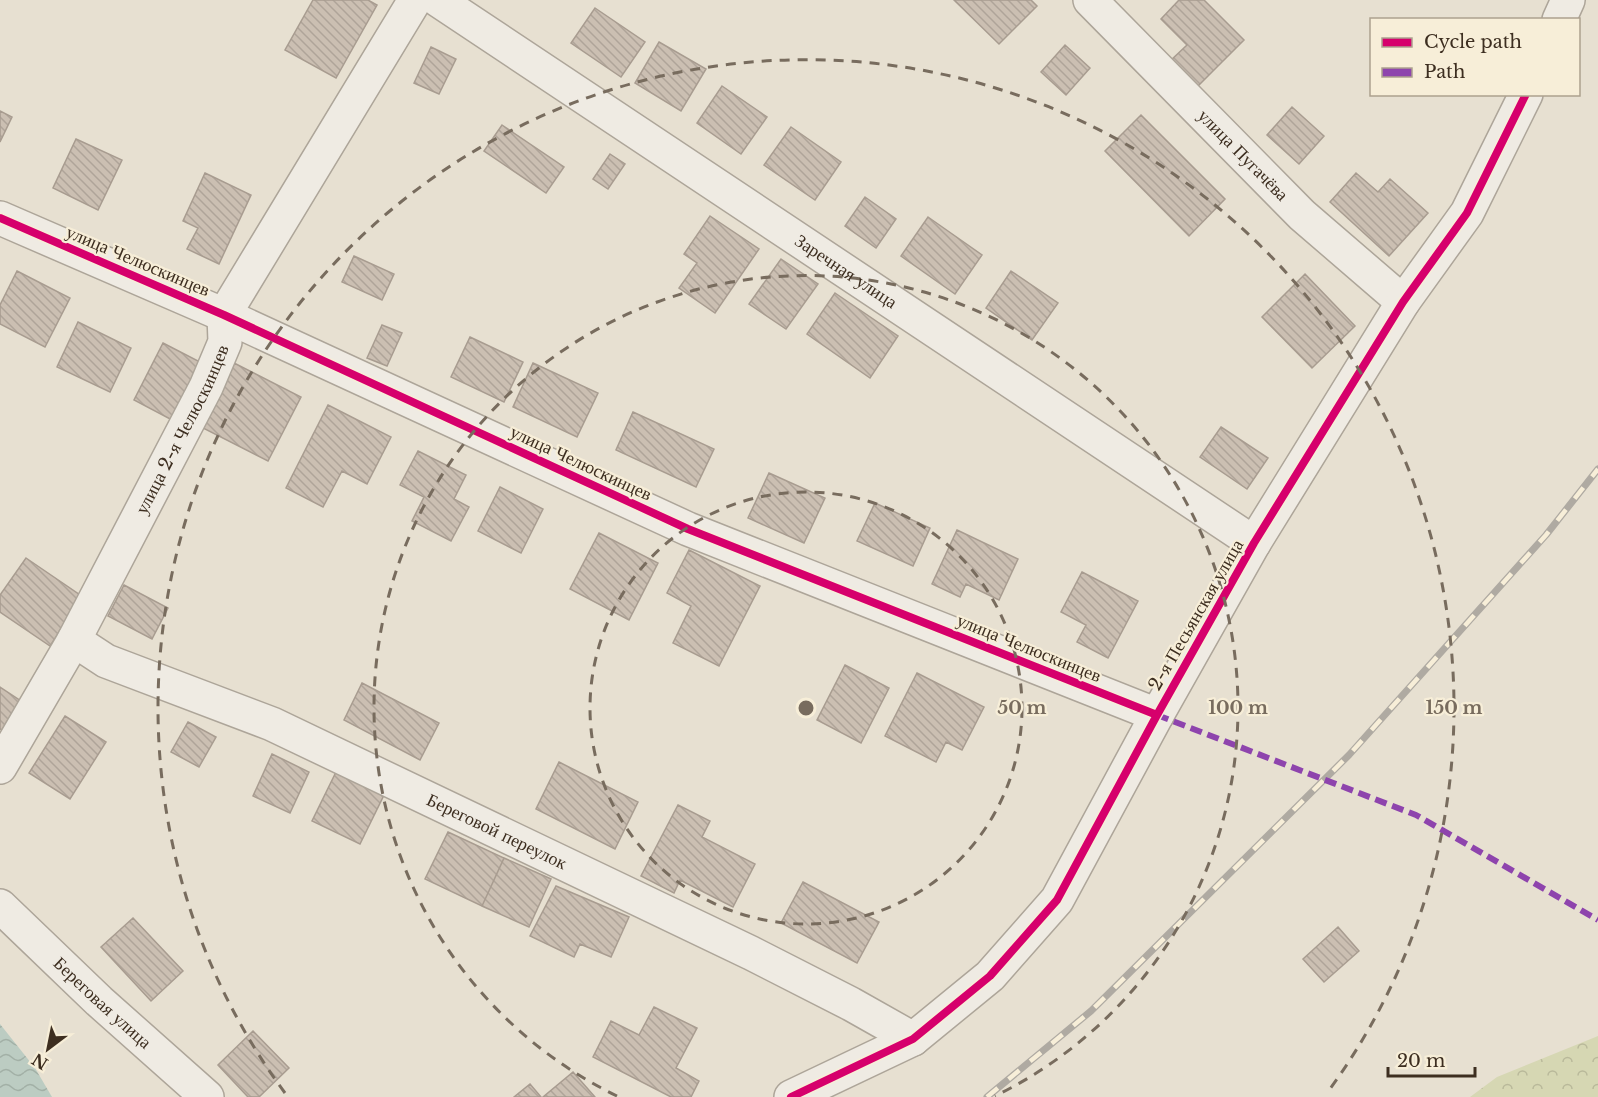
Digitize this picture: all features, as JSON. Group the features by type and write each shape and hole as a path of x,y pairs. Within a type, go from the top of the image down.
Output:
{"street":[{"path":"224,315 415,0"},
{"name":"Заречная улица","path":"438,0 1254,543"},
{"name":"улица Пугачёва","path":"1090,0 1302,215 1403,302"},
{"path":"1560,18 1568,0"},
{"name":"2-я Песьянская улица","path":"790,1097 913,1040 990,976 1057,900 1157,715 1254,543 1403,302 1467,213 1525,96"},
{"name":"улица Челюскинцев","path":"0,218 224,315 688,529 1157,715"},
{"name":"улица 2-я Челюскинцев","path":"0,767 74,640 206,387 225,342 224,315"},
{"name":"Береговой переулок","path":"74,640 106,661 272,724 751,953 851,1004 913,1040"},
{"name":"Береговая улица","path":"0,906 99,1001 207,1097"}],"green space":[{"path":"1598,1036 1598,1097 1470,1097 1497,1077"}],"water":[{"path":"0,1024 35,1068 52,1097 0,1097"}],"building":[{"path":"313,0 368,0 377,5 336,78 285,50"},
{"path":"954,0 1031,0 1037,6 999,44"},
{"path":"1179,0 1204,0 1244,40 1196,88 1169,62 1187,45 1161,19"},
{"path":"595,8 645,42 621,77 571,43"},
{"path":"659,42 706,69 681,111 635,83"},
{"path":"1065,45 1090,68 1066,95 1041,72"},
{"path":"431,47 456,59 439,94 414,83"},
{"path":"722,86 767,117 741,154 697,123"},
{"path":"1292,107 1324,136 1299,164 1267,135"},
{"path":"0,111 12,117 0,142"},
{"path":"1141,115 1225,199 1189,236 1105,151"},
{"path":"502,125 564,167 546,193 484,151"},
{"path":"791,127 841,162 815,200 764,165"},
{"path":"76,139 122,160 98,210 53,188"},
{"path":"610,154 625,164 608,189 593,179"},
{"path":"205,173 251,195 219,264 187,249 198,228 183,221"},
{"path":"1356,173 1378,192 1390,179 1428,213 1389,256 1330,202"},
{"path":"865,197 896,219 876,248 845,226"},
{"path":"710,216 759,249 715,313 679,288 697,263 684,254"},
{"path":"928,217 982,255 955,294 901,256"},
{"path":"354,256 394,274 382,300 342,282"},
{"path":"781,259 818,284 786,329 749,304"},
{"path":"17,271 70,298 45,347 0,324 0,305"},
{"path":"1011,271 1058,303 1032,340 986,308"},
{"path":"1305,274 1355,326 1312,368 1262,317"},
{"path":"835,293 898,336 870,378 807,334"},
{"path":"78,322 131,348 110,392 57,367"},
{"path":"382,325 402,333 387,366 367,358"},
{"path":"470,337 523,362 504,402 451,377"},
{"path":"163,343 202,363 172,420 134,400"},
{"path":"234,363 301,397 268,461 201,427"},
{"path":"533,363 598,393 577,437 513,407"},
{"path":"328,405 391,437 367,484 342,471 323,507 286,488"},
{"path":"633,412 714,449 696,487 616,450"},
{"path":"1221,427 1268,458 1247,489 1200,457"},
{"path":"418,451 466,475 454,499 469,507 451,541 412,521 424,497 400,485"},
{"path":"769,473 825,498 804,543 748,518"},
{"path":"500,487 543,509 521,553 478,531"},
{"path":"875,503 930,528 913,566 857,541"},
{"path":"957,530 1018,559 999,600 966,584 960,597 932,584"},
{"path":"599,533 658,563 629,620 570,589"},
{"path":"689,550 760,586 719,666 673,643 691,606 667,593"},
{"path":"26,558 83,597 50,646 0,612 0,595"},
{"path":"1082,572 1138,601 1108,658 1077,642 1086,625 1061,612"},
{"path":"124,585 168,608 152,639 108,616"},
{"path":"845,665 889,688 861,743 817,720"},
{"path":"917,673 984,707 962,750 946,742 936,762 885,736"},
{"path":"362,683 439,723 420,760 344,720"},
{"path":"0,687 21,701 2,730 0,729"},
{"path":"65,716 106,742 70,799 29,773"},
{"path":"188,722 216,737 199,767 171,752"},
{"path":"272,754 309,772 290,813 253,796"},
{"path":"559,762 638,802 615,849 536,809"},
{"path":"337,770 385,793 360,844 312,821"},
{"path":"678,805 710,821 702,837 755,864 733,907 680,880 674,893 641,876"},
{"path":"448,832 504,858 482,906 425,879"},
{"path":"504,858 551,879 529,927 482,906"},
{"path":"803,882 879,922 857,963 781,923"},
{"path":"556,886 629,917 611,957 580,944 574,957 530,936"},
{"path":"133,918 183,971 151,1001 101,947"},
{"path":"1338,927 1359,951 1324,982 1303,959"},
{"path":"654,1007 697,1028 676,1068 699,1081 691,1097 671,1097 593,1057 611,1021 639,1035"},
{"path":"253,1031 289,1068 259,1097 248,1097 218,1065"},
{"path":"573,1072 595,1097 543,1097"},
{"path":"530,1084 541,1097 514,1097"}],"railway":[{"path":"987,1097 1091,1011 1349,755 1546,535 1598,469"}],"marked path":[{"path":"1157,715 1416,815 1598,920"}],"cycle path":[{"path":"791,1097 913,1039 990,976 1057,900 1157,715 1254,543 1403,302 1467,213 1525,96"},
{"path":"0,218 224,315 688,529 1157,715"}]}
